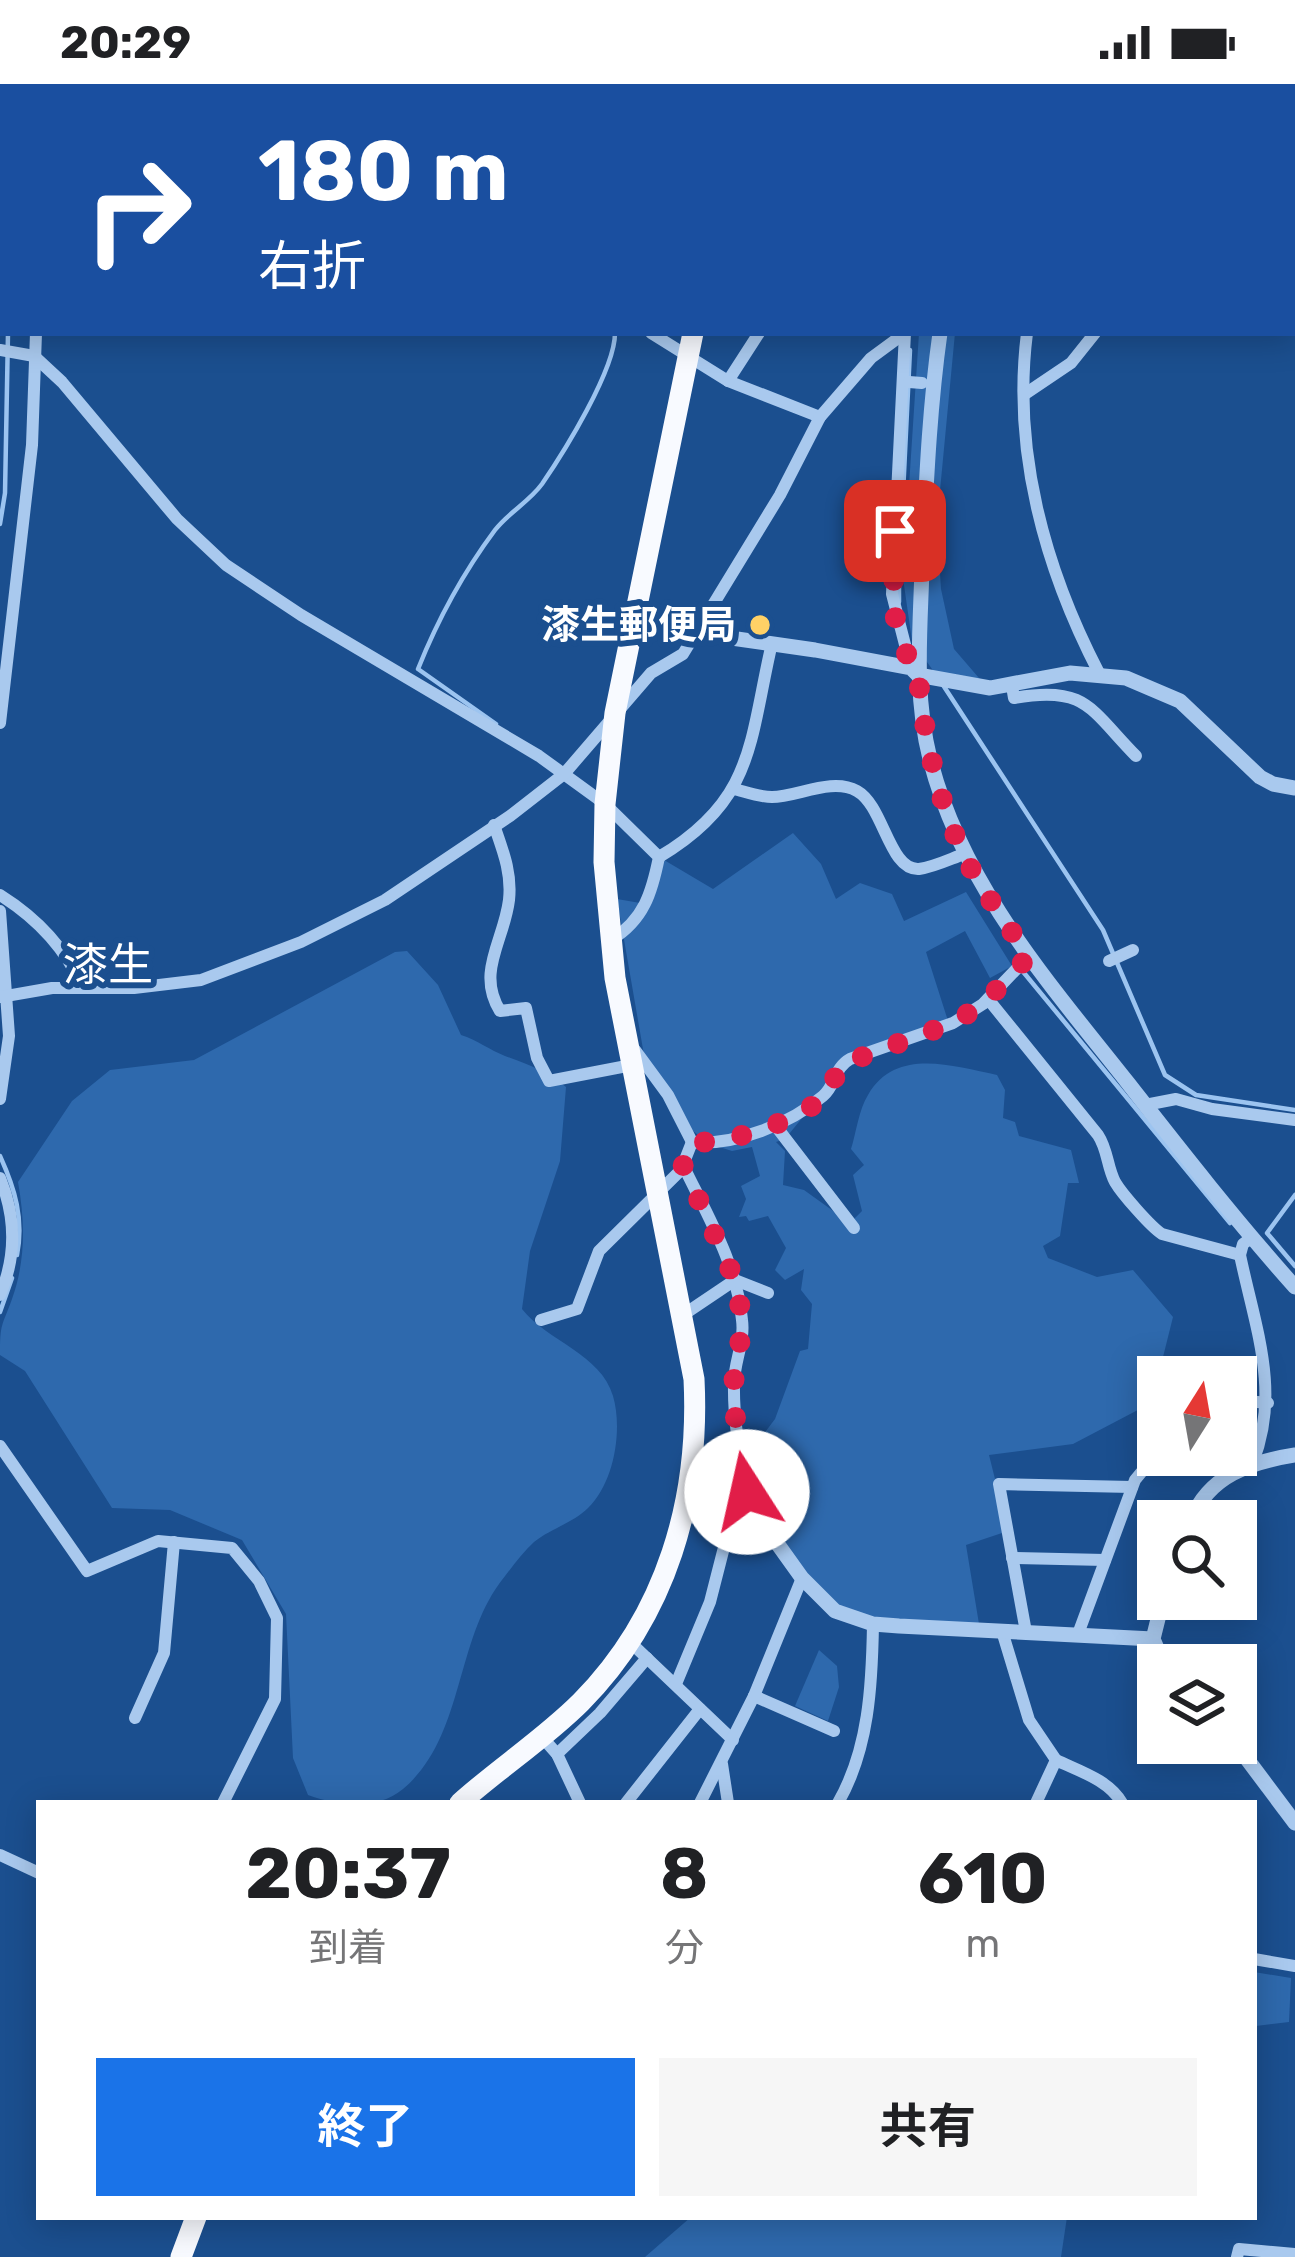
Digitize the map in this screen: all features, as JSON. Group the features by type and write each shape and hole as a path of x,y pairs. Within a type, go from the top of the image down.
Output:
{"highway":[{"path":"465,1800 550,1745 582,1701 638,1650 685,1515 696,1426 694,1379 632,1065 611,940 604,862 615,712 692,336"},
{"path":"181,2257 195,2220"}],"street":[{"path":"0,723 32,445 36,336"},
{"path":"655,336 728,380 820,417"},
{"path":"728,380 757,336"},
{"path":"3,996 82,986 134,988 201,980 301,941 385,900 564,774 651,673 683,654 780,495 820,417 871,358 900,336"},
{"path":"904,336 892,594 914,672 929,756 964,854 1028,957 1295,1287"},
{"path":"914,672 940,336"},
{"path":"1027,336 1022,374 1041,533 1060,594 1099,673"},
{"path":"1024,394 1071,363 1093,336"},
{"path":"0,350 34,356 122,450 177,519 226,565 564,774 659,856"},
{"path":"633,624 772,644 975,687 1012,686 1070,674 1126,678 1180,701 1260,777 1295,788"},
{"path":"611,940 630,928 641,912 652,892 659,856 693,837 734,789 744,766 772,644"},
{"path":"1012,686 1014,698 1062,693 1076,698 1136,756"},
{"path":"734,789 775,797 847,788 857,791 882,820 900,862 908,868 920,869 964,854"},
{"path":"494,825 510,873 509,904 488,975 493,1000 500,1012 526,1008 537,1058 549,1081 632,1065"},
{"path":"0,895 22,909 69,957 82,986"},
{"path":"0,911 9,1036 0,1099"},
{"path":"1109,962 1133,950"},
{"path":"692,1142 720,1143 775,1125 828,1093 840,1065 953,1023 988,999 1028,957"},
{"path":"988,999 1098,1135 1107,1149 1114,1181 1142,1210 1151,1227 1240,1255"},
{"path":"541,1320 578,1309 599,1251 658,1195 683,1165 692,1142 668,1095 628,1041"},
{"path":"1145,1105 1175,1099 1295,1120"},
{"path":"775,1125 854,1228"},
{"path":"683,1165 735,1280 743,1322 734,1380 736,1430 751,1521"},
{"path":"0,1178 12,1207 14,1230 0,1295"},
{"path":"1251,1238 1240,1255 1268,1403 1257,1452"},
{"path":"735,1280 768,1293"},
{"path":"682,1315 735,1280"},
{"path":"1257,1402 1268,1403"},
{"path":"0,1446 87,1570 158,1541 174,1542 232,1548 259,1581 277,1618 274,1699 224,1800"},
{"path":"1257,1461 1295,1455"},
{"path":"1078,1634 1138,1476"},
{"path":"1199,1500 1227,1476"},
{"path":"1025,1632 999,1484 1132,1487"},
{"path":"685,1515 751,1521 773,1532 802,1578 835,1611 873,1624 1153,1639"},
{"path":"676,1684 710,1602 731,1520"},
{"path":"135,1718 164,1653 174,1542"},
{"path":"1012,1558 1105,1560"},
{"path":"702,1800 754,1696 802,1578"},
{"path":"1155,1644 1158,1620"},
{"path":"839,1800 865,1729 872,1687 873,1624"},
{"path":"1002,1630 1029,1720 1056,1760 1095,1778 1120,1800"},
{"path":"638,1650 733,1740"},
{"path":"754,1696 834,1731"},
{"path":"628,1800 700,1709"},
{"path":"550,1745 578,1800"},
{"path":"1037,1800 1056,1760"},
{"path":"722,1764 728,1800"},
{"path":"1251,1764 1295,1823"},
{"path":"0,1855 36,1872"},
{"path":"1257,1960 1295,1966"},
{"path":"1237,2257 1239,2249 1295,2255"}],"shaded area":[{"path":"919,336 955,336 937,522 941,589 954,649 985,685 937,676 912,641 903,578"},
{"path":"793,833 821,864 836,899 860,883 892,894 904,921 966,892 1012,966 990,978 965,931 926,952 949,1024 850,1059 785,1139 776,1142 785,1151 783,1185 804,1190 850,1223 862,1211 853,1175 864,1165 851,1149 865,1101 880,1080 894,1070 926,1064 997,1075 1005,1090 1003,1118 1015,1122 1019,1136 1071,1150 1079,1183 1068,1183 1060,1236 1043,1246 1048,1258 1097,1277 1133,1270 1173,1317 1163,1356 1137,1356 1137,1410 1073,1444 989,1455 1008,1531 966,1545 980,1630 899,1626 835,1611 751,1521 742,1463 775,1419 800,1351 808,1349 812,1304 801,1290 804,1269 785,1280 775,1270 786,1248 768,1216 749,1221 739,1217 746,1199 741,1186 760,1176 752,1147 732,1151 710,1144 685,1125 644,1055 617,899 646,904 659,857 713,889"},
{"path":"407,951 438,985 461,1035 566,1087 560,1161 530,1251 522,1309 586,1358 607,1382 616,1410 616,1440 610,1471 597,1497 582,1513 534,1542 499,1584 474,1635 448,1718 423,1768 403,1789 383,1800 325,1800 308,1795 293,1758 286,1614 242,1540 170,1510 112,1508 25,1371 0,1355 0,1336 22,1255 18,1182 72,1101 110,1070 194,1060 395,952"},
{"path":"819,1650 837,1666 839,1687 828,1721 795,1706"},
{"path":"1257,1972 1291,1978 1289,2022 1257,2026"},
{"path":"688,2220 1067,2220 1061,2257 645,2257"}],"waterway":[{"path":"0,524 5,493 8,336"},
{"path":"496,724 418,669 472,563 501,524 542,484 575,432 607,368 615,336"},
{"path":"903,494 910,350"},
{"path":"899,577 899,602"},
{"path":"943,685 1103,930 1165,1075 1196,1095 1295,1110"},
{"path":"1020,968 1230,1223"},
{"path":"0,1156 17,1204 17,1255"},
{"path":"1295,1195 1267,1233 1295,1266"},
{"path":"0,1312 12,1278"}],"place":[{"name":"漆生郵便局","path":"760,625"}],"district":[{"name":"漆生","path":"108,964"}],"route":[{"path":"747,1492 736,1430 734,1380 743,1322 733,1272 683,1165 692,1142 720,1143 778,1124 828,1093 840,1065 953,1023 983,1004 1028,957 968,864 937,783 918,675 911,668 893,610 895,531"}]}
